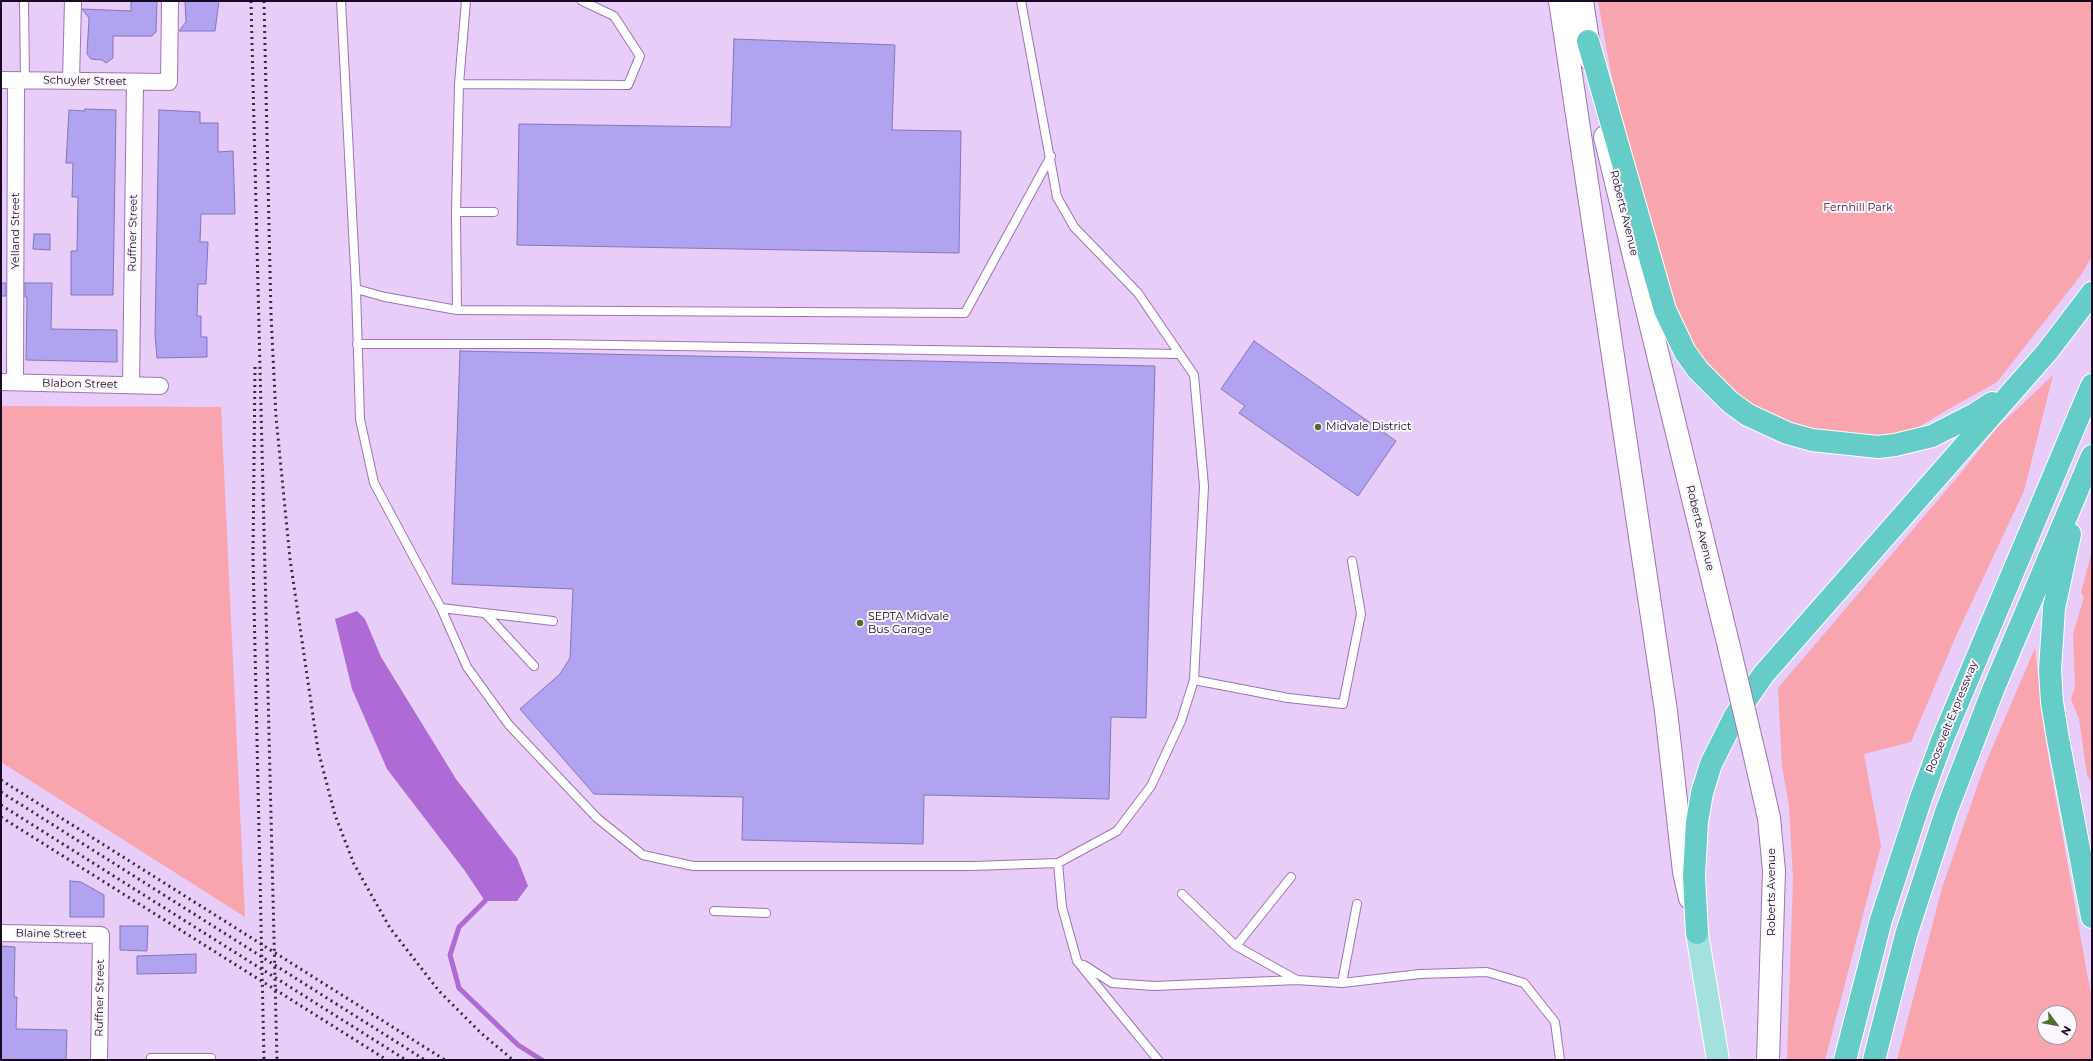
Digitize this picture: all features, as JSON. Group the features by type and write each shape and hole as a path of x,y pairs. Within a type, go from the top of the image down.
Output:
{"highway":[{"path":"1588,41 1665,310 1685,352 1698,370 1730,402 1748,415 1787,433 1812,440 1836,444 1883,446 1912,442 1955,425 1994,402 2021,380"},
{"path":"1697,933 1694,876 1697,822 1702,793 1711,764 1735,716 1763,675 2065,329 2092,293"},
{"name":"Roosevelt Expressway","path":"1845,1060 1881,920 1904,846 1940,746 2092,385"},
{"path":"2090,461 2065,556 2054,608 2050,670 2052,702 2058,739 2092,918"},
{"path":"1874,1060 1906,935 1949,805 1993,690 2090,461"}],"main road":[{"path":"1560,1 1666,711 1684,872 1697,933 1718,1060"},
{"name":"Roberts Avenue","path":"1582,1 1603,127 1769,818 1774,870 1768,1060"}],"street":[{"path":"71,81 73,1"},
{"name":"Schuyler Street","path":"14,80 168,82 170,1"},
{"name":"Yelland Street","path":"8,382 14,80"},
{"name":"Ruffner Street","path":"131,385 135,82"},
{"name":"Blabon Street","path":"8,382 160,386"},
{"name":"Blaine Street","path":"1,933 101,935"},
{"name":"Ruffner Street","path":"99,1060 101,935"}],"lane":[{"path":"14,80 24,1"},
{"path":"341,1 356,289 360,419 374,483 394,524 441,608 467,667 509,725 597,818 643,855 693,866 974,866 1058,863 1117,831 1147,792 1181,721 1194,680 1204,486 1194,375 1138,293 1074,227 1057,197 1051,156 1021,1"},
{"path":"456,310 456,212 459,84 466,1"},
{"path":"459,84 628,85 640,56 614,16 582,1"},
{"path":"356,289 385,297 456,310 965,313 1051,156"},
{"path":"456,212 494,212"},
{"path":"357,344 549,344 1180,354"},
{"path":"1194,680 1288,698 1343,704 1361,614 1352,561"},
{"path":"441,608 553,621"},
{"path":"485,613 534,666"},
{"path":"1058,863 1062,907 1077,961 1158,1060"},
{"path":"1236,946 1291,877"},
{"path":"1182,894 1236,946 1297,980"},
{"path":"1342,983 1357,904"},
{"path":"714,910 766,913"},
{"path":"1077,961 1112,983 1154,986 1297,980 1342,983 1420,974 1487,972 1524,982 1555,1022 1560,1060"},
{"path":"151,1058 211,1058 211,1060"}],"green space":[{"name":"Fernhill Park","path":"1598,1 2092,1 2092,256 2081,275 1997,382 1909,433 1893,436 1842,439 1766,417 1714,377 1679,323 1650,235 1610,68"},
{"path":"2053,375 2024,491 1956,636 1911,742 1864,754 1881,846 1825,1060 1787,1060 1793,878 1789,806 1782,766 1778,688 1961,473 1997,428"},
{"path":"1,406 221,407 245,917 1,762"},
{"path":"2092,550 2092,784 2087,775 2079,719 2071,699 2075,687 2073,634 2084,597 2081,593"},
{"path":"2035,648 2045,737 2092,1001 2092,1060 1897,1060 1942,888 1984,767"}],"shaded area":[{"path":"357,611 365,619 381,657 456,779 517,858 528,886 517,901 485,901 465,871 387,769 352,689 335,619"}],"building":[{"path":"131,1 157,1 156,32 152,36 113,36 113,58 106,63 102,60 91,59 87,54 89,18 82,9 131,11"},
{"path":"185,1 219,1 215,31 179,31 186,22"},
{"path":"734,39 895,45 892,130 961,131 959,253 517,245 519,124 731,127"},
{"path":"85,109 116,110 113,295 71,295 71,251 77,251 78,197 72,197 73,163 66,163 69,110 85,111"},
{"path":"159,110 200,112 200,123 218,123 218,152 233,151 235,214 201,214 200,242 208,242 206,284 198,284 197,316 201,316 201,337 207,337 207,357 157,358 155,335"},
{"path":"34,234 50,234 50,250 33,249"},
{"path":"1,283 6,283 6,296 1,296"},
{"path":"25,283 52,283 51,329 117,330 117,362 26,360 27,297 25,297"},
{"name":"Midvale District","path":"1254,341 1396,441 1358,496 1239,413 1245,406 1221,389"},
{"name":"SEPTA Midvale Bus Garage","path":"460,351 1155,366 1146,718 1111,717 1109,799 924,795 923,844 742,840 743,797 594,794 520,709 560,674 570,658 573,589 452,584"},
{"path":"70,881 81,882 104,895 104,917 70,917"},
{"path":"120,926 148,926 147,951 120,950"},
{"path":"1,946 15,947 14,997 17,997 16,1029 67,1030 66,1060 1,1060"},
{"path":"196,954 196,973 137,974 137,956"}],"waterway":[{"path":"485,901 459,927 450,955 459,988 518,1045 542,1060"}],"railway":[{"path":"251,1 277,1060"},
{"path":"264,1 271,315 276,417 290,559 318,750 335,815 354,864 390,928 439,991 481,1033 513,1060"},
{"path":"255,367 253,557 264,1060"},
{"path":"1,780 445,1060"},
{"path":"1,792 425,1060"},
{"path":"1,805 406,1060"},
{"path":"1,817 387,1060"}],"place":[{"name":"Midvale District","path":"1318,427"},
{"name":"SEPTA Midvale Bus Garage","path":"860,623"}]}
